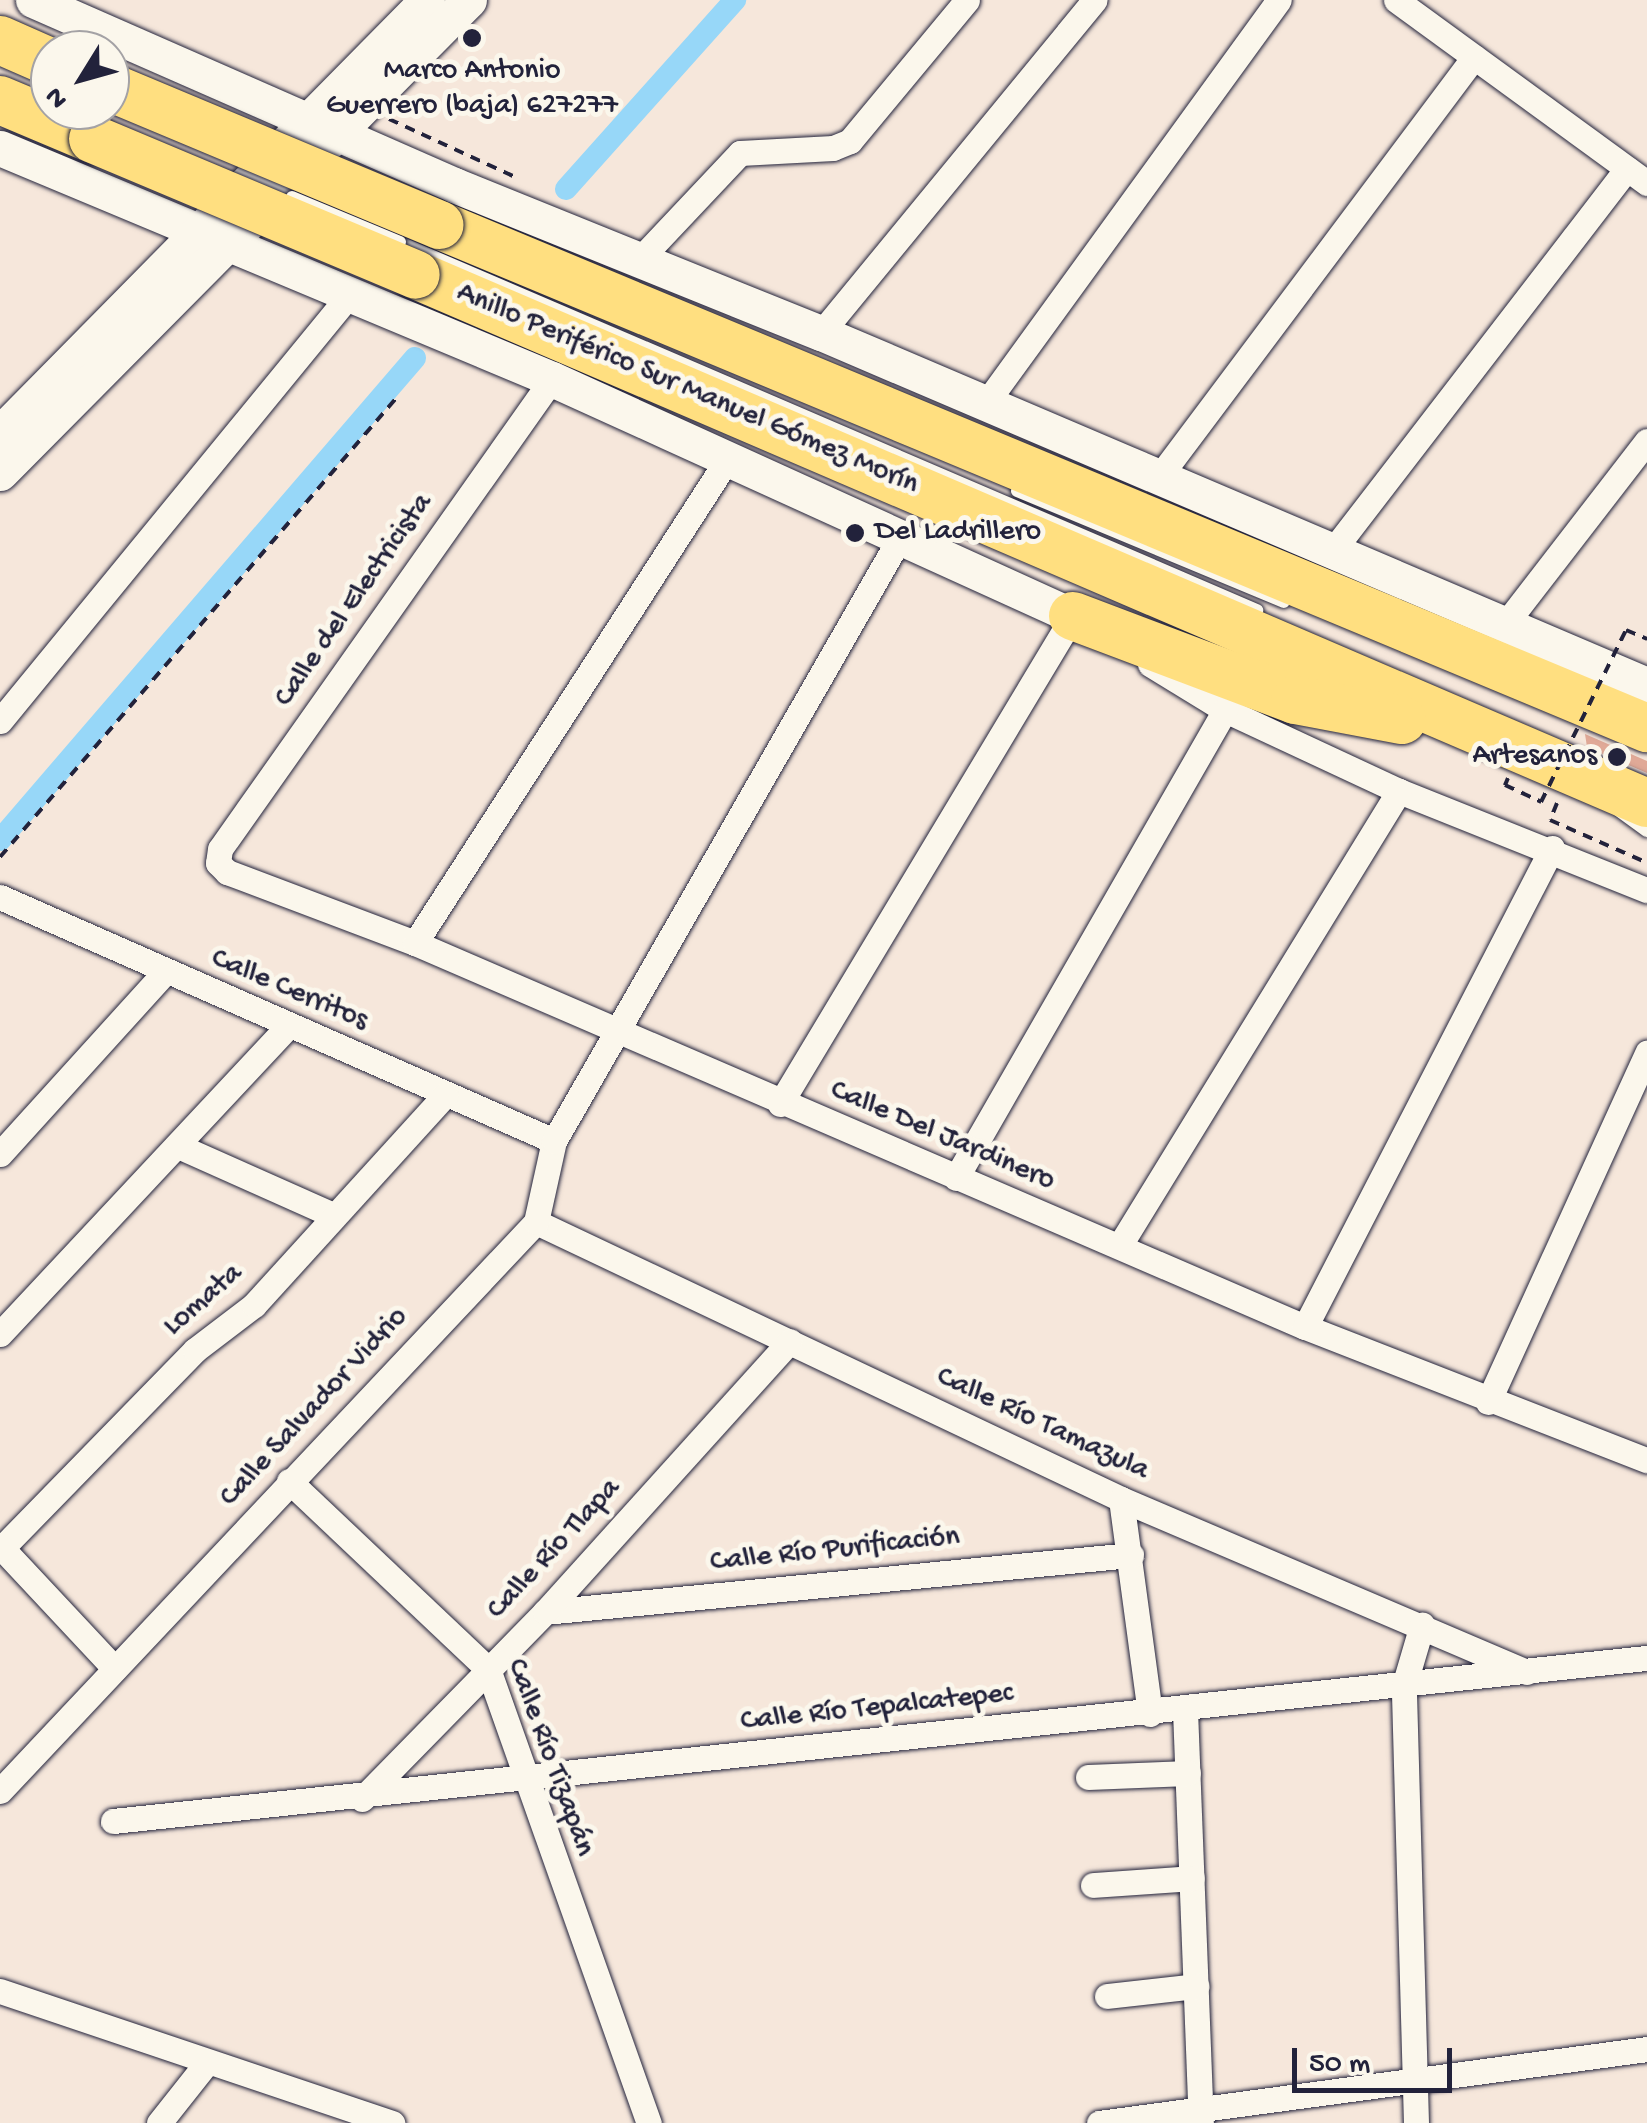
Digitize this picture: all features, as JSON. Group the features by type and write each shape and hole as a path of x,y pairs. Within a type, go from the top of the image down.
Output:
{"highway":[{"path":"0,40 30,53"},
{"name":"Anillo Periférico Sur Manuel Gómez Morín","path":"130,97 422,231 1479,734 1570,786 1647,803"},
{"name":"Anillo Periférico Sur Manuel Gómez Morín","path":"0,100 87,160 422,231 1647,728"},
{"path":"1073,616 1295,700 1479,734"}],"main road":[{"path":"33,0 321,125 422,231 641,258 1647,685"},
{"path":"0,473 212,238 321,125 426,0"},
{"path":"321,125 469,0"},
{"path":"0,148 87,160 141,174 166,151 175,126 174,91 139,46"},
{"path":"87,160 212,238 552,378 898,541 1073,616"},
{"path":"350,294 334,252 356,204 402,183 422,231"},
{"path":"0,433 212,238"}],"street":[{"path":"641,258 740,153 833,148 850,141 967,0"},
{"path":"821,333 1096,0"},
{"path":"986,403 1279,0"},
{"path":"1334,549 1637,176 1396,0"},
{"path":"1159,477 1474,57"},
{"path":"0,721 350,294"},
{"name":"Calle del Electricista","path":"218,863 220,849 552,378"},
{"path":"1503,627 1647,441"},
{"path":"415,943 727,460"},
{"path":"536,1222 554,1141 898,541"},
{"path":"780,1104 1073,616 1226,710 1399,791 1552,848 1647,890"},
{"path":"956,1178 1226,710"},
{"path":"1120,1245 1399,791"},
{"path":"1305,1327 1552,848"},
{"name":"Calle Del Jardinero","path":"218,863 227,872 415,943 780,1104 1120,1245 1305,1327 1488,1402 1647,1460"},
{"name":"Calle Cerritos","path":"0,898 554,1141"},
{"path":"0,1154 165,972"},
{"path":"0,1334 289,1025"},
{"path":"1488,1402 1647,1053"},
{"name":"Lomata","path":"0,1548 205,1340 254,1305 444,1095"},
{"path":"178,1146 333,1215"},
{"name":"Calle Río Tamazula","path":"536,1222 1121,1499 1527,1672"},
{"name":"Calle Salvador Vidrio","path":"0,1792 288,1481 536,1222"},
{"name":"Calle Río Tlapa","path":"362,1799 545,1612 790,1341"},
{"name":"Calle Río Tizapán","path":"288,1481 488,1668 522,1778 649,2123"},
{"path":"1121,1499 1150,1714"},
{"path":"0,1548 115,1670"},
{"name":"Calle Río Purificación","path":"545,1612 1131,1555"},
{"path":"1416,2123 1404,1686 1422,1625"},
{"name":"Calle Río Tepalcatepec","path":"112,1821 362,1799 522,1778 1647,1658"},
{"path":"1185,1710 1201,2116"},
{"path":"1088,1777 1188,1773"},
{"path":"1094,1885 1192,1878"},
{"path":"1107,1996 1196,1986"},
{"path":"0,1991 205,2065 392,2123"},
{"path":"1098,2123 1201,2116 1647,2049"},
{"path":"158,2123 205,2065"}],"lane":[{"path":"239,168 422,231 1291,605"},
{"path":"422,231 1273,617"},
{"path":"1570,786 1647,831"}],"path":[{"path":"0,858 398,396"},
{"path":"1541,802 1626,630 1647,639"},
{"path":"1570,786 1550,820 1647,863"}],"building":[{"name":"Artesanos","path":"1585,734 1647,761 1647,773 1587,747"}],"waterway":[{"path":"566,189 735,0"},
{"path":"0,840 415,358"}],"place":[{"name":"Marco Antonio Guerrero (baja) 627277","path":"472,38"},
{"name":"Del Ladrillero","path":"855,533"},
{"name":"Artesanos","path":"1617,757"}]}
